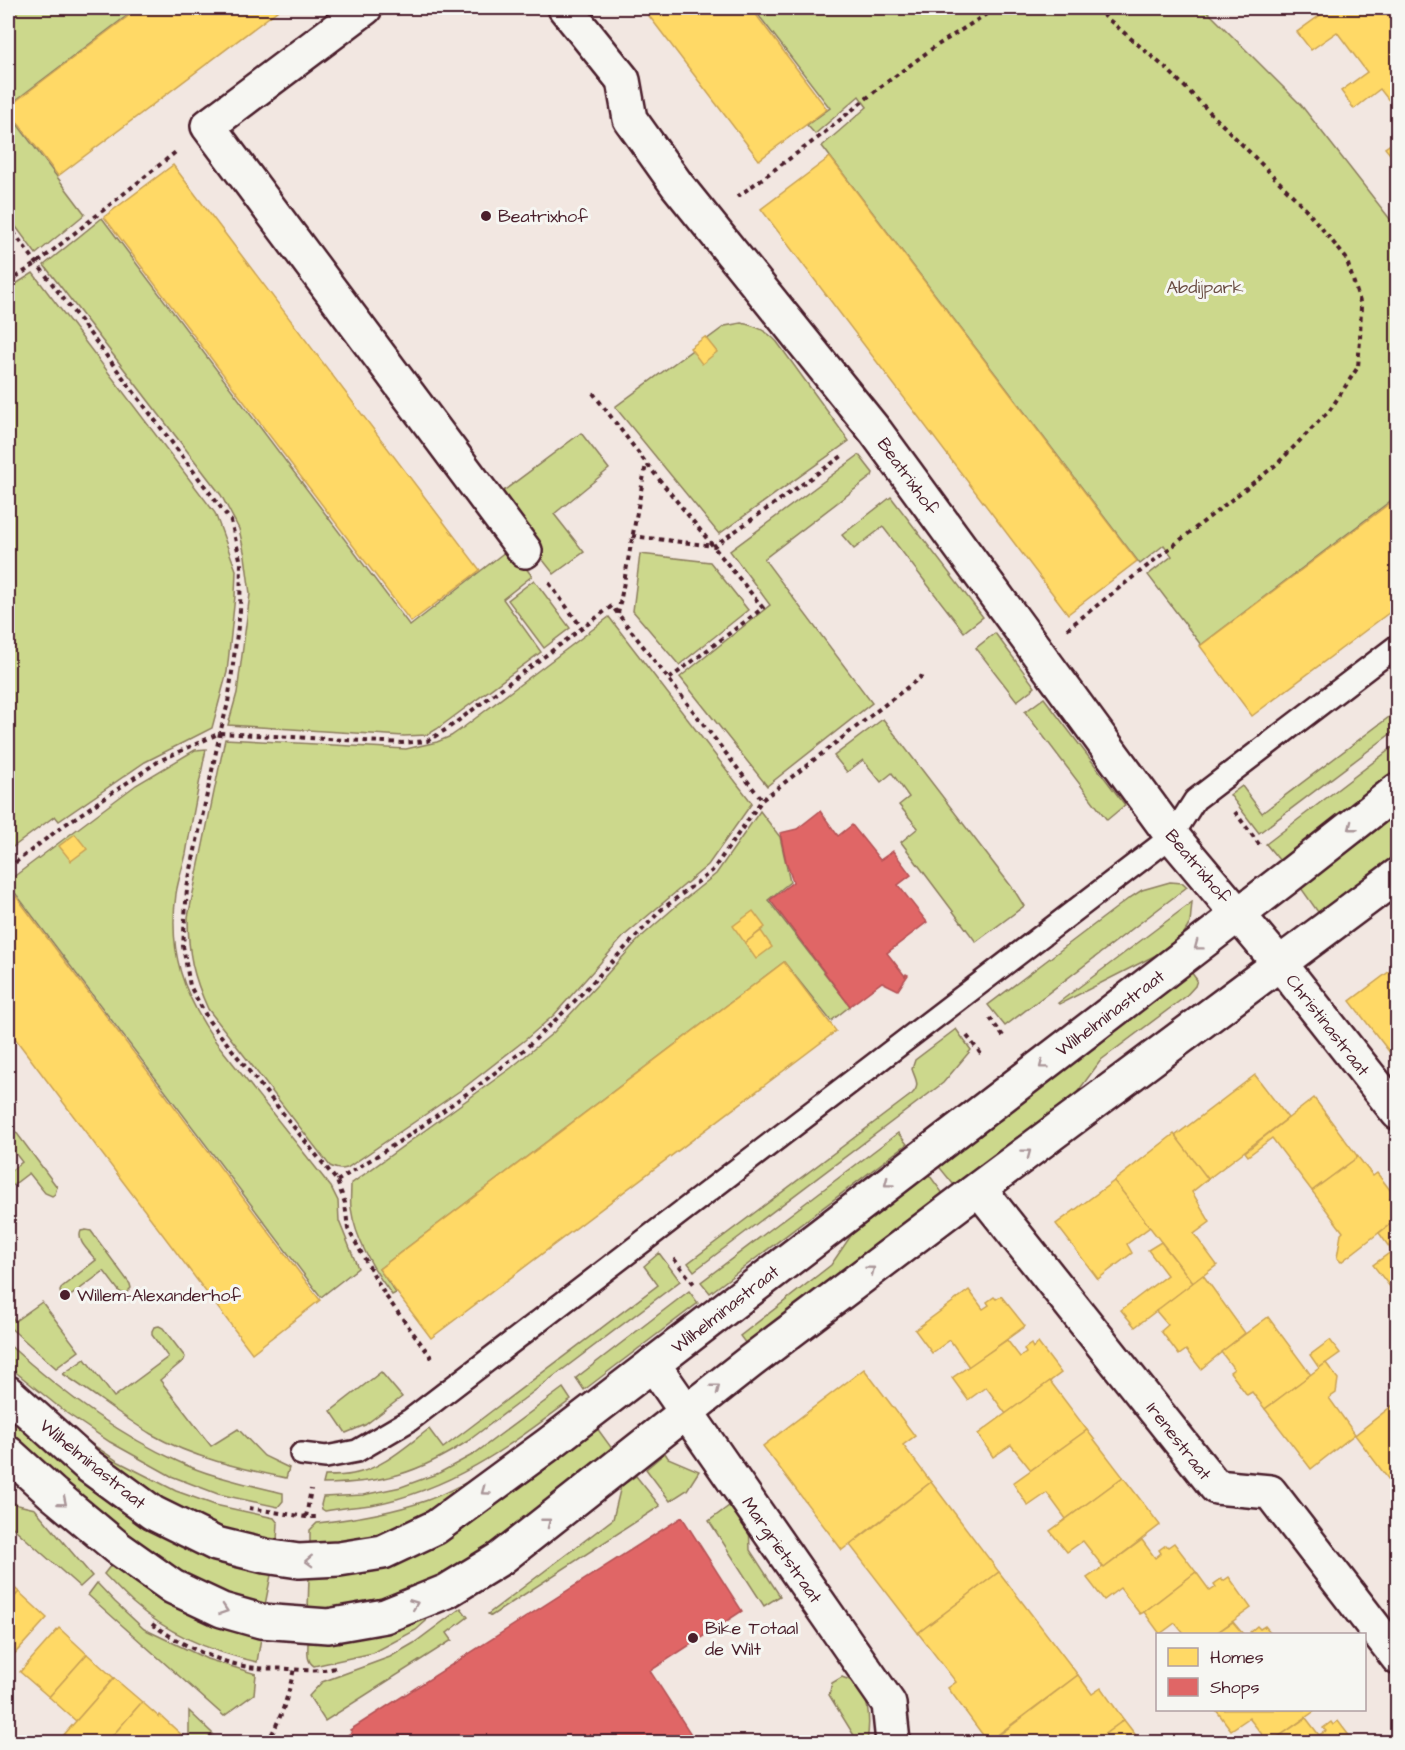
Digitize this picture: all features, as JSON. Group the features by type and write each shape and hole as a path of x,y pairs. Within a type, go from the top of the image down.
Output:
{"street":[{"path":"365,8 208,126 525,551"},
{"name":"Beatrixhof","path":"565,8 623,80 630,119 677,185 876,432 1172,836 1280,964"},
{"name":"Wilhelminastraat","path":"8,1393 89,1466 153,1513 216,1544 299,1561 339,1560 383,1552 436,1527 549,1444 1398,790"},
{"path":"8,1453 118,1548 173,1587 222,1610 261,1621 328,1626 385,1616 447,1591 501,1558 686,1411 1398,875"},
{"name":"Christinastraat","path":"1280,964 1398,1113"},
{"name":"Irenestraat","path":"979,1189 1216,1487 1269,1492 1398,1658"},
{"name":"Margrietstraat","path":"653,1364 889,1704 893,1743"}],"lane":[{"path":"301,1454 327,1457 357,1451 410,1420 1172,836 1195,800 1398,645"}],"path":[{"path":"705,220 819,137 933,48 996,8"},
{"path":"1037,652 1277,465 1330,410 1358,367 1361,304 1346,258 1304,207 1169,71 1095,8"},
{"path":"8,282 36,264 208,126"},
{"path":"8,225 231,521 242,562 240,611 228,703 187,888 183,946 190,986 209,1021 337,1181 345,1203 348,1229 385,1295 452,1386"},
{"path":"593,393 646,463 763,608 669,679"},
{"path":"633,536 714,546 876,432"},
{"path":"618,614 646,463"},
{"path":"525,551 582,628"},
{"path":"8,868 63,826 159,761 220,733 402,743 427,741 447,729 612,606 762,800"},
{"path":"337,1181 408,1136 525,1049 570,1006 661,910 712,871 762,800 922,676"}],"green space":[{"path":"22,8 137,8 8,106 8,18"},
{"name":"Abdijpark","path":"753,8 1204,8 1301,105 1397,228 1397,496 1201,645 1148,575 1172,556 1164,545 1140,564 822,146 867,107 859,96 815,134 807,125 830,108"},
{"path":"8,112 85,214 36,254 8,216"},
{"path":"102,218 410,626 510,548 532,576 503,599 541,652 427,735 404,736 228,725 237,693 250,594 239,529 221,495 44,265"},
{"path":"33,273 215,513 236,570 227,672 212,728 145,762 59,821 55,816 13,847 8,840 8,289"},
{"path":"741,323 760,329 777,342 849,441 719,534 615,407 725,326"},
{"path":"581,433 609,469 554,514 584,552 554,574 494,498"},
{"path":"859,455 873,473 872,476 764,559 872,703 767,786 680,677 770,605 730,551"},
{"path":"891,497 983,617 964,632 883,527 854,549 842,535"},
{"path":"640,554 710,562 748,610 679,665 633,611"},
{"path":"534,580 570,628 544,648 508,600"},
{"path":"609,617 752,803 708,865 625,935 554,1015 525,1040 461,1090 347,1168 338,1169 330,1166 208,1009 192,964 188,917 225,739 406,749 437,742 464,727"},
{"path":"995,633 1035,687 1017,701 976,648"},
{"path":"1044,698 1125,805 1107,820 1025,712"},
{"path":"1397,711 1397,729 1259,833 1230,795 1242,786 1262,813"},
{"path":"883,719 1024,906 976,942 901,842 918,828 899,805 909,797 892,773 881,782 863,760 847,772 834,756"},
{"path":"1397,744 1397,771 1280,861 1266,844"},
{"path":"206,749 176,894 174,935 176,954 187,989 204,1024 331,1187 338,1201 339,1221 358,1268 321,1297 16,894 8,900 8,881 136,785 195,750"},
{"path":"760,811 780,837 790,882 768,900 850,1006 831,1021 784,962 379,1269 396,1293 392,1295 372,1265 361,1242 351,1208 351,1184 511,1068 554,1032 640,938 716,874"},
{"path":"1397,814 1397,856 1343,899 1318,912 1301,888"},
{"path":"1170,882 1183,883 1187,887 1005,1026 988,1005 1128,899 1142,890"},
{"path":"1192,902 1190,923 1183,935 1174,942 1156,955 1058,1003"},
{"path":"1191,972 1197,980 1195,986 1185,997 1101,1060 1065,1109 958,1190 936,1163"},
{"path":"956,1029 971,1050 943,1083 694,1271 688,1263 912,1094 917,1085 912,1069 915,1060"},
{"path":"8,1131 16,1132 57,1187 52,1196 45,1193 29,1173 8,1189 8,1173 22,1162 8,1144"},
{"path":"898,1133 907,1144 710,1293 701,1282"},
{"path":"927,1172 947,1199 749,1348 740,1336 831,1265 861,1221"},
{"path":"81,1231 91,1231 130,1284 131,1288 126,1293 119,1291 104,1271 69,1297 65,1298 61,1295 62,1287 96,1260 80,1239"},
{"path":"659,1253 680,1281 468,1441 416,1469 364,1482 323,1484 325,1476 350,1475 374,1467 429,1429 443,1448 658,1285 644,1266"},
{"path":"689,1291 698,1303 584,1390 576,1378"},
{"path":"42,1302 79,1351 56,1368 8,1326 8,1311 15,1321"},
{"path":"159,1326 185,1357 160,1380 211,1446 238,1429 264,1456 289,1468 286,1478 183,1450 151,1434 63,1374 85,1359 114,1397 168,1357 152,1335 154,1327"},
{"path":"8,1344 88,1409 131,1437 202,1471 283,1493 283,1501 278,1507 218,1494 171,1476 110,1442 65,1412 8,1366"},
{"path":"381,1372 402,1397 365,1425 346,1433 331,1411"},
{"path":"563,1388 571,1400 501,1450 453,1478 400,1498 371,1505 325,1511 322,1509 323,1497 363,1495 401,1487 439,1473 474,1454"},
{"path":"8,1411 182,1545 228,1565 271,1575 265,1605 227,1594 181,1572 126,1538 8,1438"},
{"path":"594,1424 613,1450 464,1565 394,1598 337,1608 308,1609 309,1577 371,1572 395,1565 423,1552 437,1544"},
{"path":"80,1436 119,1462 176,1491 215,1505 274,1518 278,1523 277,1541 219,1528 184,1513 78,1438"},
{"path":"665,1453 668,1458 699,1471 687,1490 670,1501 646,1469"},
{"path":"636,1476 660,1506 491,1616 488,1614 613,1519 621,1486"},
{"path":"468,1482 471,1489 387,1536 336,1545 310,1543 310,1530 317,1523 399,1509 431,1499"},
{"path":"8,1500 35,1509 92,1576 80,1587 8,1523"},
{"path":"733,1503 749,1521 750,1550 780,1596 764,1606 709,1521"},
{"path":"114,1561 164,1598 205,1620 261,1638 257,1662 207,1647 161,1624 129,1600 104,1574"},
{"path":"97,1583 144,1629 207,1659 256,1674 254,1694 224,1716 88,1595"},
{"path":"461,1608 468,1617 447,1633 452,1640 325,1721 309,1696 322,1682 390,1657 414,1643"},
{"path":"424,1617 426,1621 416,1630 373,1653 314,1666 309,1659 308,1643 367,1636"},
{"path":"842,1677 855,1683 867,1703 869,1727 867,1742 858,1742 829,1695 832,1683"},
{"path":"189,1711 213,1734 202,1742 189,1742"}],"building: Homes":[{"path":"139,8 281,8 58,176 8,107"},
{"path":"643,8 751,8 827,109 759,160"},
{"path":"1319,8 1398,8 1398,112 1380,89 1354,109 1341,91 1367,72 1337,32 1311,50 1297,32 1323,13"},
{"path":"1398,139 1398,164 1385,148"},
{"path":"830,157 1137,561 1068,614 761,209"},
{"path":"173,165 480,570 411,622 104,217"},
{"path":"705,337 717,352 702,364 690,348"},
{"path":"1398,497 1398,606 1252,716 1200,646"},
{"path":"75,834 87,849 71,861 59,846"},
{"path":"15,895 320,1300 252,1353 8,1029 8,901"},
{"path":"753,911 765,927 745,943 733,926"},
{"path":"761,931 772,947 756,959 745,943"},
{"path":"784,962 836,1031 431,1338 379,1269"},
{"path":"1398,965 1398,1063 1350,1001"},
{"path":"1255,1075 1288,1118 1208,1179 1175,1136"},
{"path":"1314,1098 1358,1157 1312,1191 1272,1138 1248,1156 1245,1152"},
{"path":"1174,1134 1208,1179 1192,1192 1210,1222 1194,1234 1217,1265 1193,1283 1114,1181"},
{"path":"1358,1157 1373,1176 1377,1173 1394,1195 1390,1199 1398,1209 1398,1218 1341,1262 1337,1258 1343,1232 1312,1191"},
{"path":"1114,1181 1150,1227 1127,1244 1132,1253 1098,1279 1056,1224"},
{"path":"1398,1218 1398,1297 1373,1265 1392,1251 1379,1233"},
{"path":"1161,1242 1193,1283 1135,1327 1121,1310 1167,1275 1148,1250"},
{"path":"1203,1275 1245,1333 1201,1369 1186,1350 1179,1355 1161,1331 1168,1325 1156,1311"},
{"path":"969,1290 983,1309 989,1305 987,1302 994,1297 996,1299 1001,1296 1025,1326 969,1367 950,1340 932,1353 915,1330"},
{"path":"1268,1317 1311,1375 1265,1409 1252,1392 1247,1395 1230,1372 1234,1369 1221,1352"},
{"path":"1007,1340 1020,1357 1026,1353 1024,1349 1031,1344 1033,1348 1038,1343 1061,1373 1006,1414 986,1387 968,1400 952,1378"},
{"path":"1330,1340 1340,1353 1319,1368 1310,1355"},
{"path":"1326,1363 1338,1379 1336,1393 1329,1398 1355,1434 1311,1469 1265,1409"},
{"path":"864,1369 915,1436 903,1445 931,1482 842,1550 763,1446"},
{"path":"1050,1381 1087,1430 1031,1470 1011,1445 993,1457 978,1434"},
{"path":"1398,1401 1398,1492 1355,1435"},
{"path":"1087,1430 1123,1477 1066,1519 1047,1493 1028,1506 1013,1483"},
{"path":"1123,1477 1160,1525 1104,1568 1083,1541 1067,1552 1050,1531"},
{"path":"931,1482 999,1572 918,1633 850,1545"},
{"path":"1142,1540 1155,1558 1161,1553 1159,1550 1174,1543 1196,1572 1140,1614 1120,1588 1104,1600 1087,1578"},
{"path":"999,1572 1078,1675 988,1742 948,1688 956,1682 918,1633"},
{"path":"1196,1572 1210,1591 1216,1587 1214,1584 1229,1577 1251,1608 1216,1633 1183,1633 1175,1623 1159,1633 1144,1612"},
{"path":"8,1582 19,1592 8,1604"},
{"path":"19,1592 47,1618 8,1661 8,1604"},
{"path":"1233,1622 1242,1633 1216,1633"},
{"path":"1257,1626 1260,1629 1265,1626 1271,1633 1251,1633"},
{"path":"59,1628 87,1654 49,1697 20,1672"},
{"path":"87,1654 114,1678 76,1721 49,1697"},
{"path":"1078,1675 1092,1694 1101,1688 1124,1720 1094,1742 990,1742"},
{"path":"114,1678 142,1702 107,1742 68,1742 62,1737"},
{"path":"142,1702 185,1738 179,1742 107,1742"},
{"path":"1217,1711 1315,1711 1271,1742 1268,1742 1249,1718 1231,1730"},
{"path":"1306,1718 1319,1735 1326,1731 1323,1728 1331,1722 1333,1725 1338,1721 1354,1742 1271,1742"},
{"path":"1124,1720 1141,1742 1094,1742"}],"building: Shops":[{"path":"820,811 838,836 852,825 880,860 893,851 911,875 898,885 927,922 887,953 905,976 908,975 898,990 882,982 850,1006 770,900 793,882 780,833 797,829"},
{"path":"682,1517 742,1611 650,1671 696,1742 327,1742 337,1736 340,1740 352,1732 350,1730"}],"place":[{"name":"Beatrixhof","path":"486,216"},
{"name":"Willem-Alexanderhof","path":"65,1295"},
{"name":"Bike Totaal de Wilt","path":"693,1638"}]}
